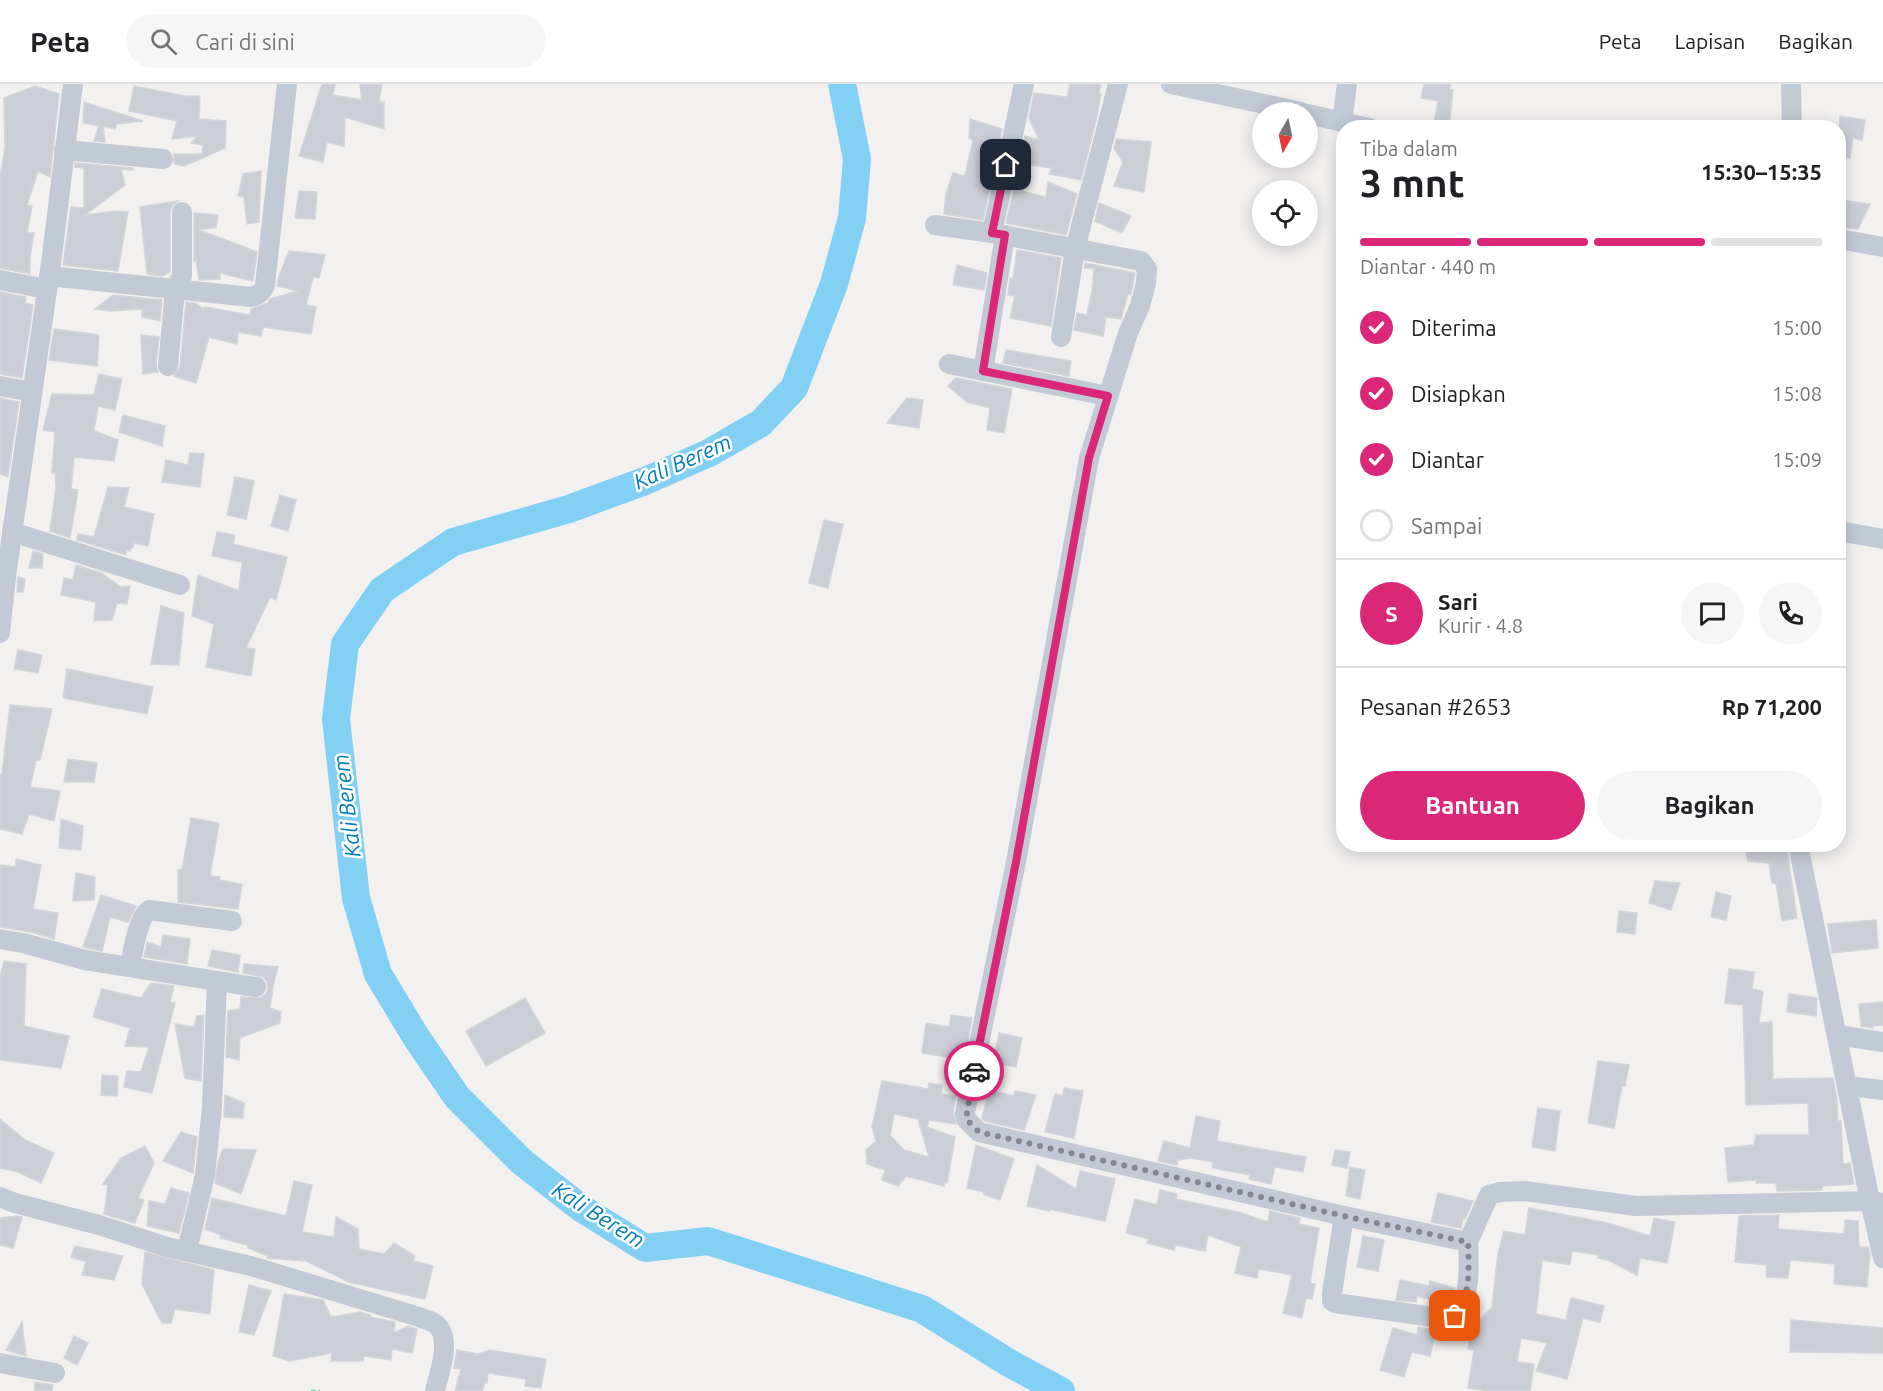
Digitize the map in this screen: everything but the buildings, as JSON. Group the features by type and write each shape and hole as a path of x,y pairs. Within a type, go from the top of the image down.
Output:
{"street":[{"path":"0,633 74,84"},
{"path":"0,280 176,290 251,297 263,291 287,84"},
{"path":"983,371 999,234 1024,84"},
{"path":"1061,337 1075,249 1118,84"},
{"path":"1171,84 1255,102"},
{"path":"1342,120 1347,84"},
{"path":"1791,84 1792,120"},
{"path":"1318,116 1336,121"},
{"path":"64,150 163,159"},
{"path":"168,366 176,290 182,276 182,213"},
{"path":"935,225 999,234 1141,261 1148,269 1140,306 1128,333 1089,458 1016,862 965,1113 966,1119 979,1132 1344,1216 1468,1242"},
{"path":"1846,240 1883,247"},
{"path":"949,364 1108,396"},
{"path":"0,386 32,392"},
{"path":"12,532 180,585"},
{"path":"1846,532 1883,539"},
{"path":"1800,852 1848,1086 1876,1202 1883,1258"},
{"path":"130,967 141,921 149,910 232,921"},
{"path":"0,939 85,960 256,987"},
{"path":"187,1251 205,1175 212,1107 217,981"},
{"path":"1837,1035 1883,1042"},
{"path":"1848,1086 1883,1090"},
{"path":"1344,1216 1331,1298 1335,1303 1440,1318 1455,1316 1463,1306 1469,1268 1468,1242 1490,1195 1500,1191 1524,1191 1636,1206 1876,1202"},
{"path":"0,1197 187,1251 251,1266 410,1313 436,1324 443,1335 444,1346 435,1391"},
{"path":"0,1363 55,1373"}],"path":[{"path":"311,1391 320,1391"}],"waterway":[{"name":"Kali Berem","path":"842,84 857,159 852,218 834,284 794,388 761,423 709,453 645,481 569,509 453,542 382,590 345,644 336,719 356,898 378,974 416,1037 457,1097 522,1162 581,1208 645,1248 708,1241 922,1309 1009,1363 1061,1391"}],"way so far":[{"path":"974,1071 965,1113 968,1124 979,1132 1344,1216 1468,1242 1469,1268 1463,1306 1455,1316"}],"route":[{"path":"974,1071 1016,862 1089,458 1108,396 983,371 1005,235 992,233 1006,165"}]}
